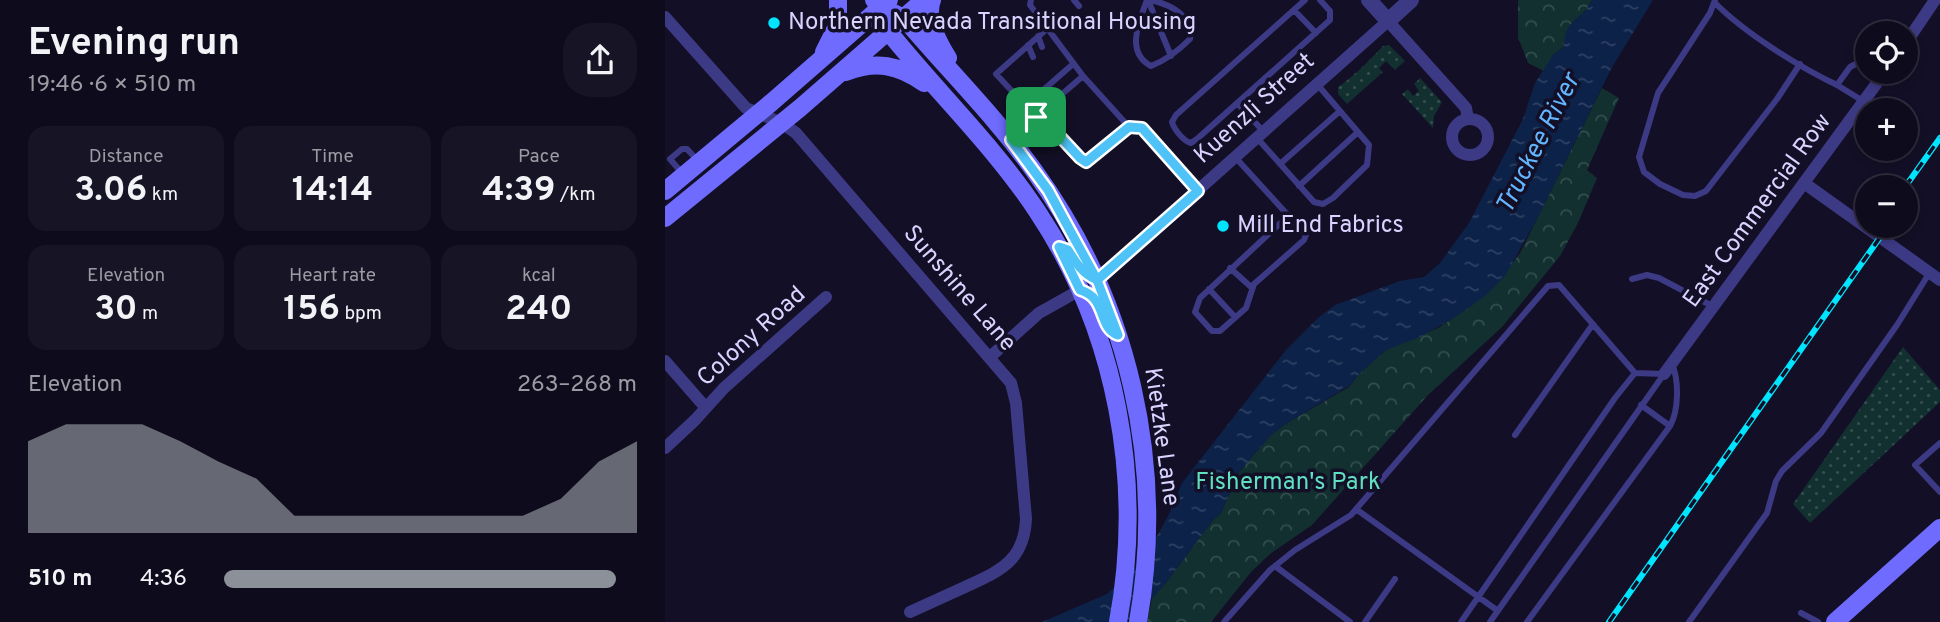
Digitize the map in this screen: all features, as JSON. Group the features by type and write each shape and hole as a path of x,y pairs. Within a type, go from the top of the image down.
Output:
{"main road":[{"path":"816,64 838,24 838,0"},
{"path":"671,212 782,123 924,0"},
{"path":"932,0 930,17 939,41 977,102"},
{"path":"665,191 816,64 881,2"},
{"name":"Kietzke Lane","path":"881,2 904,18 1011,140 1048,190 1097,280 1118,335 1138,414 1147,505 1147,541 1138,622"},
{"name":"Kietzke Lane","path":"881,2 888,32 1011,176 1038,212 1080,290 1106,362 1119,416 1125,461 1129,522 1126,571 1118,622"},
{"path":"839,75 865,65 892,66 917,78 951,105"},
{"path":"671,212 700,175 753,130 758,114"},
{"path":"1059,247 1068,250 1078,267 1097,280"},
{"path":"1080,290 1090,293 1108,327 1118,335"},
{"path":"1835,622 1940,528"}],"street":[{"path":"1369,0 1466,108 1468,120"},
{"name":"Kuenzli Street","path":"1097,280 1411,0"},
{"path":"1918,25 1935,0"},
{"name":"Sunshine Lane","path":"665,17 741,103 758,114 782,123 804,142 1011,383 1016,403 1026,519 1023,542 1018,552 1002,569 910,612"},
{"name":"East Commercial Row","path":"1668,369 1855,113"},
{"path":"1804,183 1935,276"},
{"path":"990,357 1039,313 1080,290"},
{"name":"Colony Road","path":"666,445 724,388 826,297"},
{"name":"Colony Road","path":"665,361 706,408"}],"lane":[{"path":"1031,0 1030,5 1049,27 1073,64 1129,127"},
{"path":"1149,0 1171,5 1179,11 1191,32 1190,39 1171,57 1151,66 1138,55 1135,34 1149,0"},
{"path":"1149,0 1171,57"},
{"path":"1305,0 1177,115 1172,122 1173,126 1186,142 1191,143 1316,33 1331,16 1320,0"},
{"path":"1800,64 1777,99 1706,191 1695,196 1683,195 1660,184 1644,172 1639,157 1658,93 1715,2 1733,21 1857,98"},
{"path":"1294,10 1316,33"},
{"path":"1049,27 996,74 1025,106 1086,162 1129,127 1142,128 1198,191"},
{"path":"1038,36 1042,47"},
{"path":"1028,45 1033,57"},
{"path":"1017,54 1021,65"},
{"path":"1025,106 1073,64"},
{"path":"1837,85 1855,64"},
{"path":"1052,69 1056,78"},
{"path":"1011,140 1083,76"},
{"path":"1042,78 1047,87"},
{"path":"1237,103 1280,164 1314,202 1323,204 1333,198 1367,165 1369,145 1317,84"},
{"path":"1031,88 1035,96"},
{"path":"1280,164 1340,111"},
{"path":"1299,186 1358,132"},
{"path":"1235,157 1306,236 1251,288 1246,308 1220,331 1212,331 1195,312 1200,298 1288,216"},
{"path":"1230,268 1251,288"},
{"path":"1632,279 1647,275 1659,278 1714,307"},
{"path":"1689,622 1767,513 1776,481 1782,471 1821,433 1935,276"},
{"path":"1224,622 1275,566 1356,509 1548,286 1559,285 1635,373"},
{"path":"1209,289 1235,317"},
{"path":"1515,435 1593,324"},
{"path":"1494,621 1498,611 1668,369"},
{"path":"1461,622 1635,373 1668,369 1677,376 1675,417 1670,426 1527,622"},
{"path":"1641,405 1670,426"},
{"path":"1940,443 1915,465 1940,492"},
{"path":"1356,509 1498,611"},
{"path":"1275,566 1350,622"},
{"path":"1365,622 1395,579"},
{"path":"1801,613 1818,622"}],"green space":[{"path":"1518,0 1592,0 1586,10 1570,25 1563,47 1553,55 1544,71 1528,63 1518,37"},
{"path":"1389,45 1405,61 1395,70 1386,61 1379,68 1383,72 1347,104 1338,94 1338,87 1362,68 1383,46"},
{"path":"1420,78 1442,102 1434,116 1433,128 1402,94 1408,89 1413,96 1419,91 1414,84"},
{"name":"Fisherman's Park","path":"1602,88 1619,98 1587,170 1597,178 1578,223 1560,256 1502,327 1428,395 1312,525 1270,554 1251,572 1211,622 1147,622 1152,598 1221,513 1240,471 1271,435 1349,387 1360,373 1386,350 1438,328 1494,287 1520,253"},
{"path":"1903,347 1940,390 1940,402 1810,523 1793,504"}],"water":[{"name":"Truckee River","path":"1592,0 1653,0 1611,69 1539,215 1505,276 1485,296 1455,317 1420,337 1386,350 1349,386 1271,435 1240,471 1221,513 1212,521 1166,583 1126,622 1042,622 1107,594 1136,567 1150,549 1182,483 1286,350 1318,318 1335,305 1400,281 1424,277 1440,263 1469,223 1523,119 1535,83 1553,55 1563,47 1570,25 1586,10"}],"railway":[{"path":"1914,175 1940,138"},
{"path":"1609,622 1880,238"}],"place":[{"name":"Northern Nevada Transitional Housing","path":"774,23"},
{"name":"Mill End Fabrics","path":"1223,226"}],"route":[{"path":"1036,117 1011,140 1048,190 1097,280 1078,267 1068,250 1059,247 1080,290 1090,293 1108,327 1113,334 1118,335 1097,280 1198,191 1142,128 1129,127 1086,162 1039,114 1036,117"}]}
